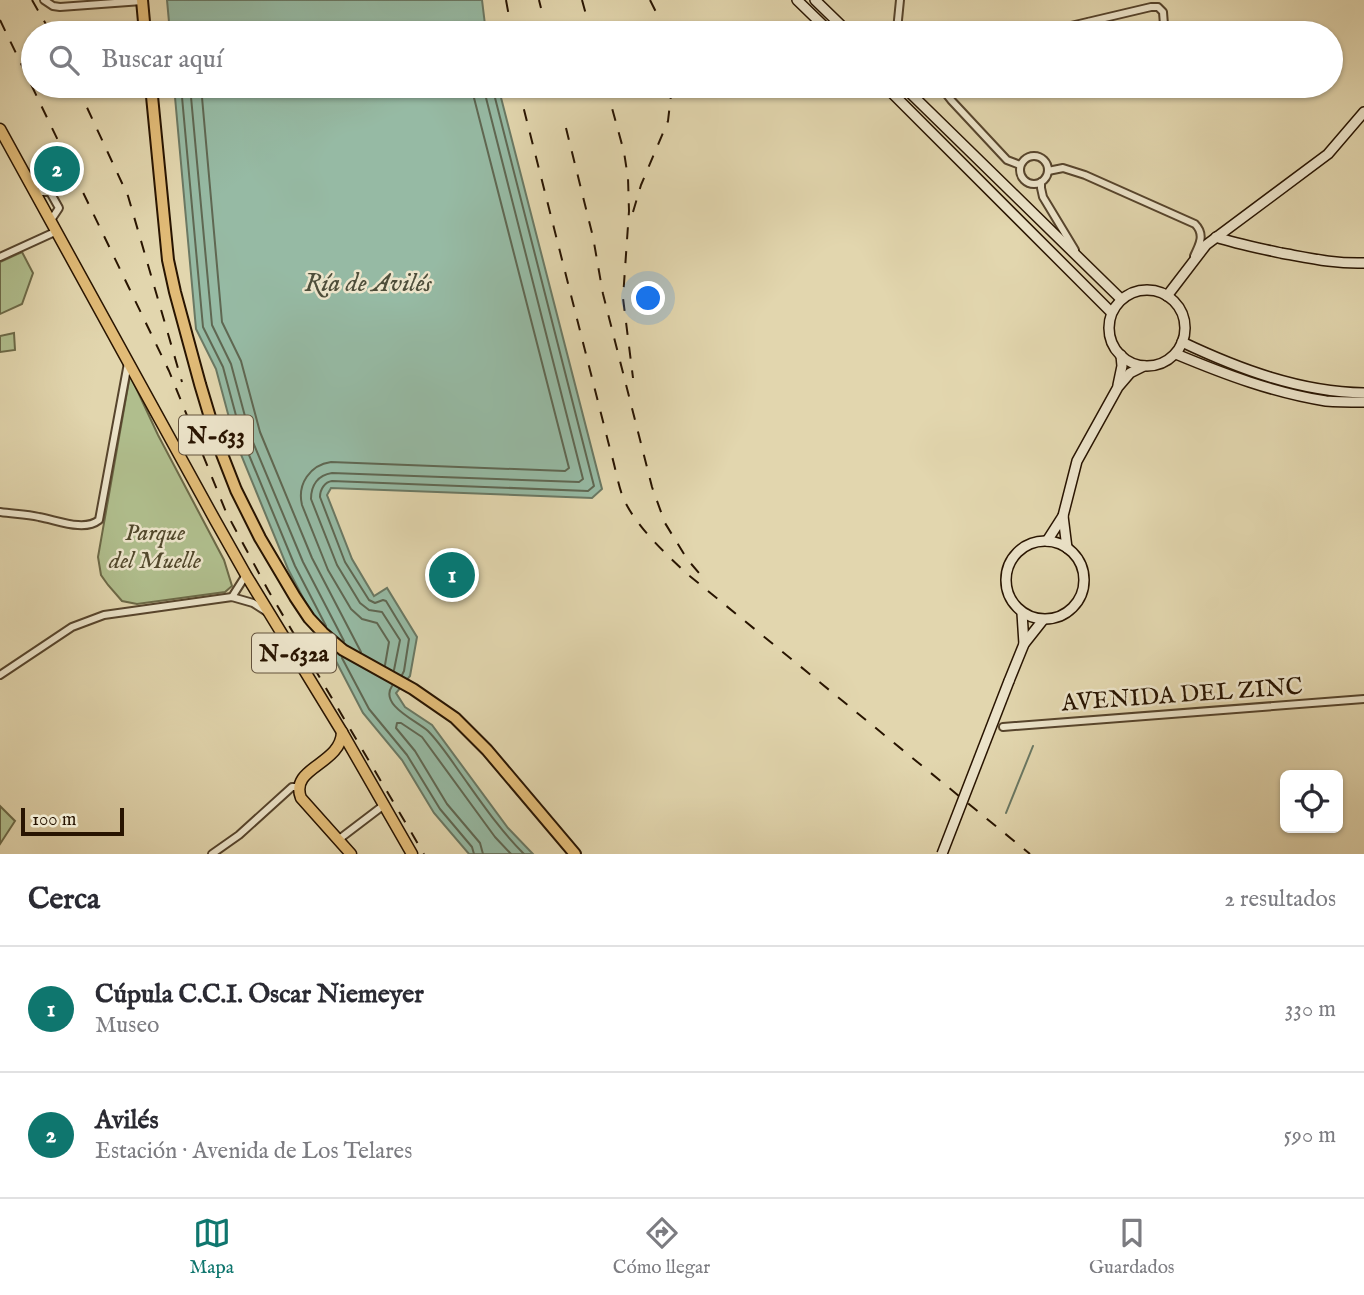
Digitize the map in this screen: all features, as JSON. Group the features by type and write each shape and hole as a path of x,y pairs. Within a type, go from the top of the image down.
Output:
{"highway":[{"path":"142,0 144,21"},
{"name":"N-633","path":"152,98 168,260 218,444 236,490 260,538 295,597 323,633 343,650 413,690 455,718 575,854"}],"main road":[{"path":"797,0 819,21"},
{"path":"815,0 837,21"},
{"path":"897,98 1111,312"},
{"path":"915,98 1121,299"},
{"path":"1167,296 1206,245 1328,154 1364,112"},
{"name":"N-632a","path":"1,133 246,575 342,732"},
{"path":"1216,237 1326,262 1364,263"},
{"path":"1047,541 1063,516 1077,461 1118,387 1130,373 1176,354 1182,342 1185,332 1181,311 1175,302 1155,290 1142,290 1121,299 1111,312 1109,328 1111,339 1121,354 1131,362 1147,365"},
{"path":"1182,342 1253,372 1329,391 1364,393"},
{"path":"1118,387 1121,354"},
{"path":"1176,354 1227,374 1291,394 1328,401 1364,402"},
{"path":"1063,516 1068,548"},
{"path":"1037,541 1057,542 1068,548 1076,556 1084,575 1080,598 1061,616 1043,620 1022,613 1007,592 1006,570 1011,559 1028,544 1037,541"},
{"path":"1022,613 1024,644"},
{"path":"942,854 1024,644 1043,620"},
{"path":"342,732 340,745 304,777 299,786 301,798 351,854"},
{"path":"342,732 412,854"},
{"path":"331,755 352,758 363,771"}],"street":[{"path":"44,0 60,7 142,0"},
{"path":"898,21 900,0"},
{"path":"1091,21 1158,7 1163,12 1164,21"},
{"path":"950,98 1007,160 1020,165"},
{"path":"1037,155 1043,158 1048,171 1041,182 1035,184 1028,183 1019,172 1024,159 1037,155"},
{"path":"1048,171 1063,168 1085,175 1195,223 1200,229 1201,237 1189,267"},
{"path":"1041,182 1043,197 1079,258"},
{"path":"0,257 57,231"},
{"path":"0,512 85,525 99,520 128,361"},
{"path":"232,597 246,575"},
{"path":"0,676 72,627 104,615 232,597 253,603 272,615"},
{"name":"AVENIDA DEL ZINC","path":"1003,727 1364,699"},
{"path":"212,854 239,835 292,787 299,786"},
{"path":"338,840 384,805"}],"green space":[{"path":"22,252 33,273 22,304 0,314 0,262"},
{"path":"14,333 15,350 0,352 0,336"},
{"name":"Parque del Muelle","path":"130,375 158,435 224,560 232,586 225,592 137,604 122,601 101,575 98,557"},
{"path":"0,806 15,821 0,844"}],"water":[{"path":"167,0 482,0 485,21 169,21"},
{"name":"Ría de Avilés","path":"175,98 501,98 602,489 592,498 331,488 327,495 352,559 374,596 387,588 417,637 410,676 396,693 405,707 432,725 508,828 533,854 469,854 434,813 402,760 363,713 288,569 235,440 216,369 196,329"}],"waterway":[{"path":"1006,813 1033,746"}],"railway":[{"path":"32,0 44,21"},
{"path":"506,0 510,21"},
{"path":"539,0 541,8"},
{"path":"582,0 588,21"},
{"path":"650,0 659,21"},
{"path":"0,20 21,64"},
{"path":"38,98 169,371 226,512 268,590 424,854"},
{"path":"83,98 128,196 182,382"},
{"path":"521,98 619,484 625,502 637,522 686,573 1030,854"},
{"path":"609,98 628,178 629,211 623,298 633,378"},
{"path":"633,212 641,185 668,121 671,98"},
{"path":"566,128 593,237 603,294 652,487 665,523 699,573"}],"place":[{"name":"Avilés","path":"57,169"},
{"name":"Cúpula C.C.I. Oscar Niemeyer","path":"452,575"}]}
